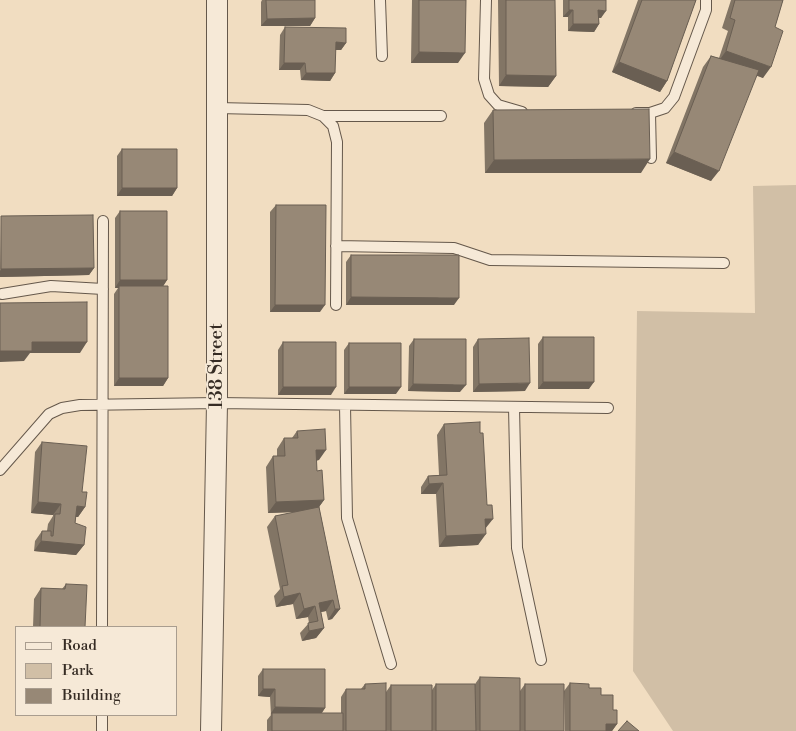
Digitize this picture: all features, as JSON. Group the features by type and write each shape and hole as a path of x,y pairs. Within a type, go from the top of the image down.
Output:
{"street":[{"name":"138 Street","path":"211,731 217,403 217,0"}],"lane":[{"path":"380,0 382,56"},
{"path":"486,0 484,79 490,95 498,105 515,112 534,112"},
{"path":"621,113 650,114 665,108 674,97 706,10 706,0"},
{"path":"217,108 300,109 323,116 441,116"},
{"path":"650,114 651,158"},
{"path":"323,116 333,126 337,142 336,305"},
{"path":"102,626 103,221"},
{"path":"336,246 454,248 490,260 724,263"},
{"path":"2,294 51,286 103,289"},
{"path":"0,470 50,414 62,408 103,405 217,403 608,408"},
{"path":"345,405 347,518 391,664"},
{"path":"514,407 517,548 541,660"},
{"path":"102,716 102,731"}],"green space":[{"path":"796,185 796,731 673,731 633,671 637,311 755,313 753,186"}],"building":[{"path":"266,0 315,0 315,18 267,19"},
{"path":"419,0 466,0 465,53 419,52"},
{"path":"506,0 555,0 556,76 506,75"},
{"path":"569,0 606,0 606,11 598,10 599,24 573,24 573,10 569,10"},
{"path":"642,0 696,0 667,81 619,62"},
{"path":"735,0 783,0 775,27 783,31 771,67 726,51 735,20 730,18"},
{"path":"285,27 346,28 346,43 336,42 335,73 306,73 305,63 284,63"},
{"path":"711,56 759,70 719,171 674,152"},
{"path":"649,109 650,159 494,160 493,110"},
{"path":"122,149 177,149 177,188 122,188"},
{"path":"276,205 326,205 325,305 275,305"},
{"path":"120,211 167,211 167,280 120,280"},
{"path":"93,215 94,268 1,269 1,216"},
{"path":"351,255 459,255 459,298 351,297"},
{"path":"119,286 168,286 168,378 119,378"},
{"path":"87,302 87,342 32,342 32,351 0,351 0,303"},
{"path":"543,337 594,337 594,382 543,382"},
{"path":"529,338 530,383 479,384 478,339"},
{"path":"414,339 466,339 466,385 413,384"},
{"path":"283,342 336,342 336,387 283,387"},
{"path":"349,343 401,343 401,387 349,387"},
{"path":"480,422 480,433 483,433 487,505 492,505 493,519 485,519 486,534 446,536 443,483 429,484 428,476 447,475 444,424"},
{"path":"325,429 326,450 316,450 317,471 322,470 324,500 276,502 273,456 285,456 284,438 298,438 297,431"},
{"path":"42,442 87,446 82,492 87,492 85,507 77,506 75,523 86,527 84,545 41,541 42,531 51,531 51,536 53,536 55,514 60,514 61,504 38,502"},
{"path":"319,507 340,609 335,609 333,600 319,603 324,628 309,631 308,623 318,621 315,606 304,609 300,593 284,597 282,586 288,585 275,516"},
{"path":"66,584 87,585 85,626 40,626 41,588 65,589"},
{"path":"263,669 325,669 325,708 275,707 275,689 263,689"},
{"path":"480,677 520,678 520,731 480,731"},
{"path":"386,683 386,731 346,731 346,689 365,689 365,684"},
{"path":"570,683 589,684 589,688 601,688 601,695 613,695 613,710 617,710 617,724 606,724 606,731 570,731"},
{"path":"436,684 475,684 476,731 436,731"},
{"path":"525,684 564,684 564,731 525,731"},
{"path":"391,685 432,685 432,731 391,731"},
{"path":"272,713 343,713 343,731 272,731"},
{"path":"627,721 639,731 618,731"}]}
